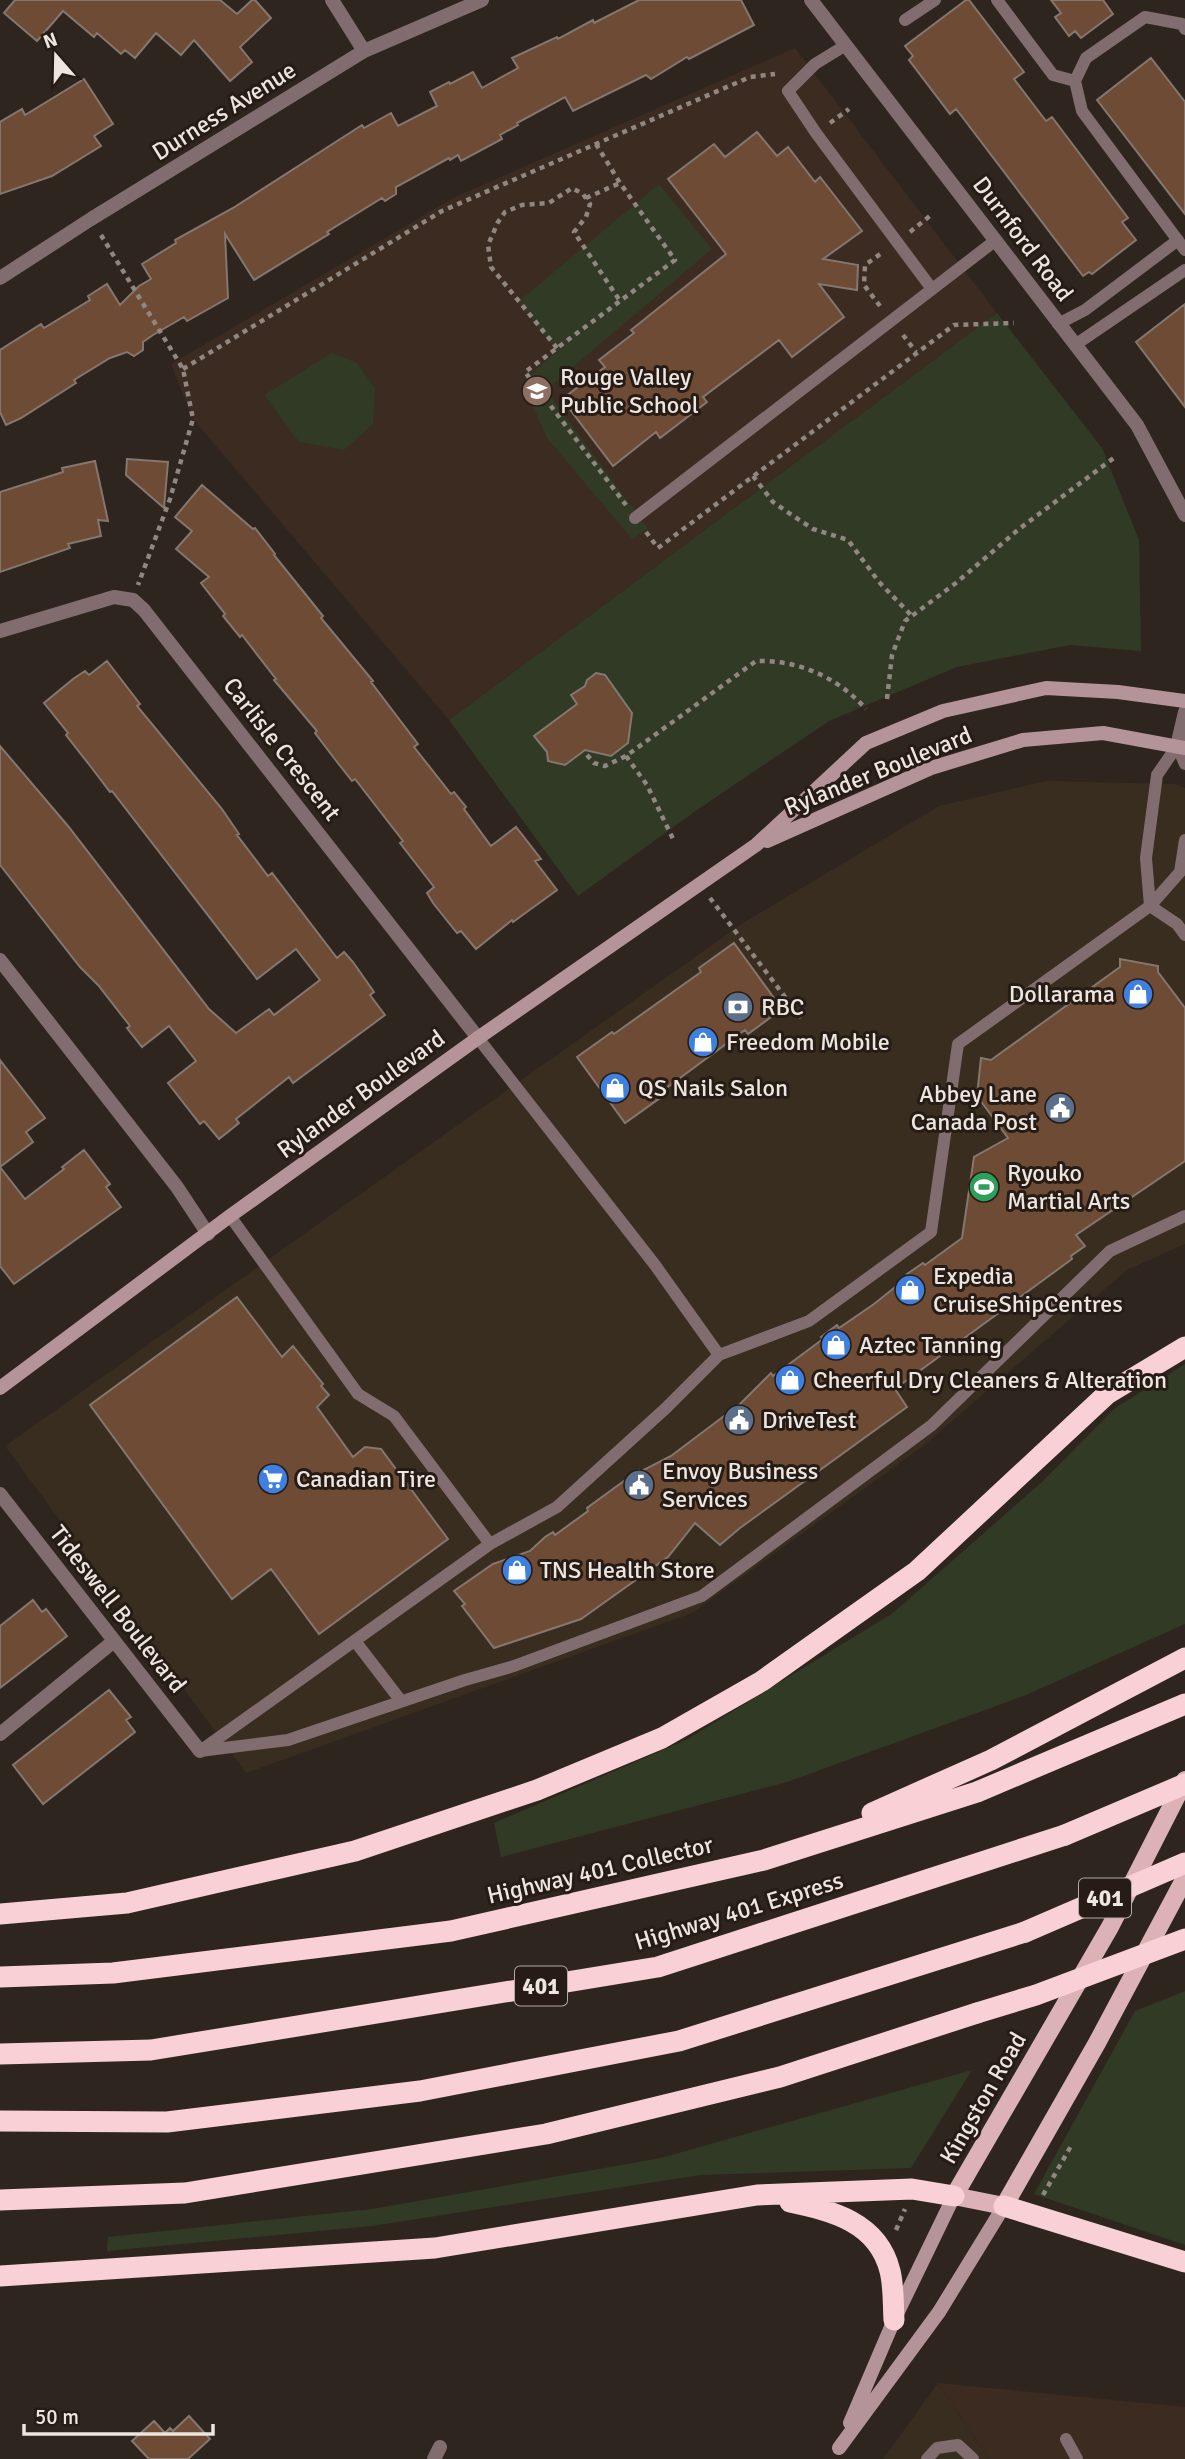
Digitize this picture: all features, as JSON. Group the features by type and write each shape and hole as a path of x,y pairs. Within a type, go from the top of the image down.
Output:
{"highway":[{"path":"0,1914 127,1903 355,1851 537,1790 662,1738 762,1681 917,1571 1107,1394 1185,1347"},
{"path":"764,1860 991,1760 1185,1658"},
{"name":"Highway 401 Collector","path":"0,1977 113,1973 451,1931 764,1860 977,1792 1185,1704"},
{"name":"Highway 401 Express","path":"0,2054 151,2050 658,1967 1065,1835 1185,1782"},
{"name":"401","path":"0,2121 167,2122 420,2091 679,2041 1025,1932 1185,1863"},
{"path":"0,2200 185,2193 546,2134 780,2077 1036,1995 1185,1939"},
{"path":"0,2276 435,2248 757,2194 912,2189 954,2196"},
{"path":"757,2194 831,2211 864,2229 884,2253 891,2272 894,2320"},
{"path":"1004,2206 1185,2262"}],"main road":[{"name":"Kingston Road","path":"954,2196 1110,1927 1185,1782"},
{"name":"Kingston Road","path":"1004,2206 1097,2043 1185,1878"},
{"path":"954,2196 1004,2206"}],"street":[{"path":"332,0 364,51"},
{"name":"Durness Avenue","path":"0,278 364,51 482,0"},
{"name":"Durnford Road","path":"811,0 1137,425 1185,514"},
{"path":"0,631 114,597 133,600"},
{"name":"Carlisle Crescent","path":"133,600 153,621 478,1038"},
{"name":"Rylander Boulevard","path":"0,1388 230,1216 478,1038 756,845 866,743 943,711 1046,688 1118,692 1185,701"},
{"path":"1181,747 1185,712"},
{"name":"Rylander Boulevard","path":"756,845 931,768 1023,740 1103,733 1181,747"},
{"path":"0,960 177,1186 208,1234"},
{"name":"Tideswell Boulevard","path":"0,1494 200,1751"},
{"path":"0,1734 114,1641"},
{"name":"Kingston Road","path":"836,2453 894,2320 954,2196"},
{"name":"Kingston Road","path":"836,2453 939,2312 1004,2206"}],"lane":[{"path":"905,20 935,0"},
{"path":"997,0 1053,75 1075,81"},
{"path":"1058,324 1085,310 1181,245 1082,111 1075,81 1086,58 1145,18 1182,24 1185,29"},
{"path":"846,45 815,64 788,91 932,289"},
{"path":"635,518 996,240"},
{"path":"1075,345 1185,270"},
{"path":"1181,747 1185,764"},
{"path":"1150,906 1146,858 1157,775 1181,747"},
{"path":"200,1751 490,1544 557,1507 666,1408 719,1355 809,1321 931,1232 958,1044 1150,906 1180,872 1185,840"},
{"path":"1150,906 1177,924 1185,935"},
{"path":"478,1038 654,1265 719,1355"},
{"path":"230,1216 358,1394 394,1416 490,1544"},
{"path":"200,1751 288,1740 514,1666 702,1596 932,1425 1110,1251 1185,1216"},
{"path":"355,1641 401,1701"},
{"path":"1066,2440 1077,2459"},
{"path":"926,2459 937,2448 958,2445 973,2459"}],"path":[{"path":"183,369 442,211 750,77 775,74"},
{"path":"596,144 620,183 675,260 525,372 658,548 954,325 1014,323"},
{"path":"586,198 620,183"},
{"path":"557,348 491,267 488,245 505,212 522,205 549,203 572,188 583,194 590,204 586,217 574,232 620,301"},
{"path":"916,352 864,285 865,265 931,215"},
{"path":"92,219 183,369 193,419 170,499 133,600"},
{"path":"887,699 892,655 905,621 956,583 1019,529 1115,457"},
{"path":"753,476 773,502 786,512 814,529 848,540 879,582 912,616"},
{"path":"587,755 594,763 605,766 626,756 756,661 778,661 810,670 849,690 866,709"},
{"path":"626,756 647,785 673,839"},
{"path":"699,883 801,1018"},
{"path":"1039,2202 1071,2146"},
{"path":"895,2233 902,2224 906,2206"}],"shaded area":[{"name":"Rouge Valley Public School","path":"795,48 997,313 449,720 193,419 171,364 455,197"},
{"path":"1046,781 1174,784 1185,788 1185,1244 1127,1270 922,1447 692,1613 246,1773 5,1446 743,923 939,806"},
{"path":"938,2383 989,2459 883,2459"},
{"path":"938,2383 1185,2407 1185,2459 989,2459"}],"green space":[{"path":"659,184 712,249 546,390 648,529 632,539 547,438 522,382 557,351 518,302"},
{"path":"997,313 1102,448 1139,540 1141,651 1070,645 957,667 829,721 697,810 578,896 449,720"},
{"path":"332,353 357,363 375,388 373,424 344,450 299,442 264,395"},
{"path":"1185,1364 1185,1624 1026,1695 787,1782 501,1857 494,1823 686,1740 893,1613 1043,1481 1114,1409"},
{"path":"1185,1991 1185,2245 1034,2194 1135,2011"},
{"path":"972,2070 911,2168 700,2175 372,2226 107,2251 108,2237 372,2209 661,2158"}],"building":[{"path":"15,0 220,0 237,14 255,0 271,18 240,47 252,62 230,81 194,40 181,55 156,33 135,58 125,50 121,54 97,33 94,37 63,11 37,41 4,13"},
{"path":"639,0 741,0 754,25 689,59 687,57 651,79 646,75 573,111 565,97 517,123 518,125 500,135 502,139 461,161 458,155 450,160 449,158 396,187 396,194 385,201 382,198 254,280 225,234 228,298 187,321 184,317 153,335 143,342 143,350 134,356 127,352 110,358 74,380 76,383 6,425 0,412 0,350 41,324 44,328 90,300 88,296 107,284 120,305 139,286 151,279 142,264 176,243 175,240 233,208 362,125 364,128 391,113 398,126 437,106 430,92 449,82 450,84 473,72 482,88 518,68 512,58 557,37 558,39 593,20 594,23"},
{"path":"969,0 1024,72 1014,79 1046,121 1052,117 1128,218 1122,222 1136,240 1092,274 1089,272 1083,276 956,109 950,114 909,60 913,56 905,46"},
{"path":"1051,0 1103,0 1113,14 1081,38 1075,31 1069,36 1055,17 1061,13"},
{"path":"1151,58 1185,102 1185,214 1097,100"},
{"path":"84,79 113,124 94,136 101,146 52,176 0,194 0,122 22,109 25,115"},
{"path":"757,132 777,156 788,147 815,182 820,177 862,231 823,259 858,265 857,290 819,284 844,317 792,357 779,340 703,397 707,402 660,438 656,432 613,466 562,399 605,367 599,360 634,333 631,330 726,254 668,179 714,144 725,157"},
{"path":"1185,304 1185,407 1136,342"},
{"path":"127,459 168,462 164,508 126,475"},
{"path":"95,461 108,521 98,520 101,536 68,544 70,548 0,572 0,492 63,472 62,468"},
{"path":"202,485 255,528 323,616 321,618 373,681 371,682 418,744 414,747 451,794 454,792 466,807 464,809 491,846 516,827 541,859 535,861 557,890 513,922 512,920 476,949 461,931 457,933 433,903 427,893 434,887 400,843 403,841 355,779 352,781 337,762 315,733 317,731 274,680 276,679 242,635 240,637 223,616 225,614 201,583 209,577 176,549 192,531 175,517"},
{"path":"107,661 140,704 137,706 222,809 239,834 237,835 268,876 272,873 337,958 344,952 353,962 374,992 370,995 385,1015 293,1083 289,1077 236,1119 239,1123 219,1139 204,1121 200,1124 168,1083 196,1061 169,1026 142,1047 127,1028 130,1026 0,865 0,746 68,826 209,1009 236,1033 269,1009 274,1015 320,980 296,949 257,979 66,735 68,733 44,703 85,671 89,675"},
{"path":"596,673 605,675 632,713 628,743 611,756 585,750 565,765 548,761 547,752 534,736 577,704 571,695 585,686 587,680"},
{"path":"734,943 782,1009 748,1034 745,1030 657,1095 660,1098 625,1123 577,1057 701,972 699,968"},
{"path":"1120,959 1158,966 1158,972 1185,1008 1185,1161 1076,1235 1085,1246 1071,1256 1072,1259 895,1389 907,1407 720,1545 695,1523 668,1557 581,1619 494,1648 454,1591 493,1564 530,1551 545,1537 553,1532 555,1535 588,1511 587,1508 639,1470 640,1472 671,1456 740,1404 771,1373 773,1376 823,1339 821,1337 837,1325 839,1328 874,1304 909,1276 907,1274 923,1263 925,1265 962,1238 974,1157 1008,1138 977,1096 981,1058 991,1060 1120,967"},
{"path":"0,1060 45,1118 26,1132 33,1142 0,1167"},
{"path":"84,1150 110,1184 106,1187 121,1207 14,1284 0,1266 0,1167 25,1199"},
{"name":"Canadian Tire","path":"237,1297 282,1357 293,1346 323,1384 321,1386 329,1395 317,1407 353,1457 365,1447 381,1449 448,1539 319,1634 271,1569 232,1599 90,1405"},
{"path":"33,1600 42,1612 46,1609 67,1636 0,1688 0,1626"},
{"path":"109,1690 131,1717 126,1720 135,1732 43,1804 13,1765"},
{"path":"189,2416 210,2439 188,2459 149,2459 132,2441 154,2421 165,2433 170,2428 173,2431"}],"place":[{"name":"Rouge Valley Public School","path":"537,391"},
{"name":"Dollarama","path":"1138,994"},
{"name":"RBC","path":"738,1007"},
{"name":"Freedom Mobile","path":"703,1042"},
{"name":"QS Nails Salon","path":"615,1088"},
{"name":"Abbey Lane Canada Post","path":"1060,1108"},
{"name":"Ryouko Martial Arts","path":"984,1187"},
{"name":"Expedia CruiseShipCentres","path":"910,1290"},
{"name":"Aztec Tanning","path":"836,1345"},
{"name":"Cheerful Dry Cleaners & Alteration","path":"790,1380"},
{"name":"DriveTest","path":"739,1420"},
{"name":"Canadian Tire","path":"273,1479"},
{"name":"Envoy Business Services","path":"639,1485"},
{"name":"TNS Health Store","path":"517,1570"}]}
